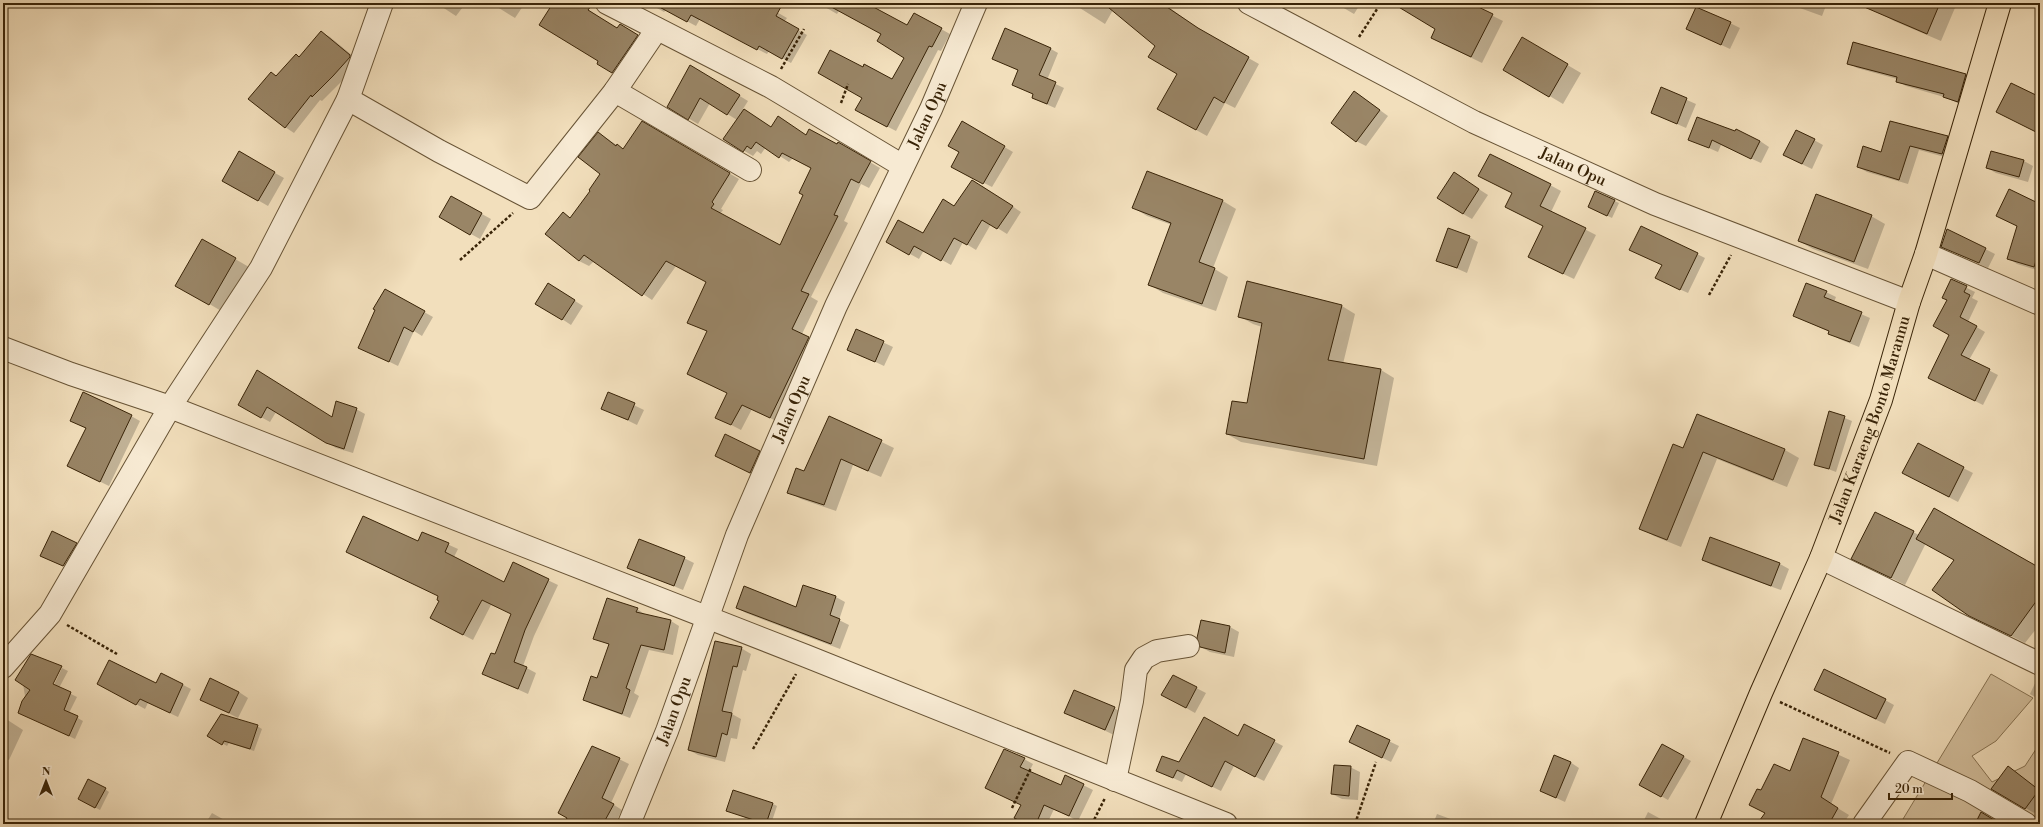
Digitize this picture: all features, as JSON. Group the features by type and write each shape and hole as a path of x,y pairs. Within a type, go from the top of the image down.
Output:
{"main road":[{"name":"Jalan Karaeng Bonto Marannu","path":"1708,824 1761,693 1821,558 1885,386 1909,302 1926,254 2000,3"}],"street":[{"path":"3,667 50,614 170,407 261,268 348,99 382,3"},
{"path":"607,3 771,87 903,166"},
{"name":"Jalan Opu","path":"629,824 667,730 736,536 836,306 931,109 976,3"},
{"name":"Jalan Opu","path":"1249,3 1474,122 1656,204 1909,302"},
{"path":"348,99 439,151 530,198 615,91 657,29"},
{"path":"615,91 750,170"},
{"path":"1926,254 2040,304"},
{"path":"3,348 71,374 170,407 806,656 1226,824"},
{"path":"1821,558 2040,664"},
{"path":"1115,780 1132,701 1136,670 1144,658 1156,652 1188,646"},
{"path":"1864,824 1908,762 1970,791 2026,824"}],"path":[{"path":"1349,55 1381,3"},
{"path":"771,87 804,29"},
{"path":"460,260 530,198"},
{"path":"1709,295 1741,237"},
{"path":"50,614 118,654"},
{"path":"753,749 806,656"},
{"path":"1761,693 1908,762"},
{"path":"1012,808 1040,750"},
{"path":"1355,824 1376,762"},
{"path":"1092,824 1115,780"}],"shaded area":[{"path":"1991,674 2033,698 1996,741 1972,756 1992,782 2025,766 2040,743 2040,824 1900,824"}],"building":[{"path":"553,3 593,3 588,10 617,28 620,24 638,35 612,73 597,64 598,61 539,25"},
{"path":"652,3 783,3 776,16 799,29 782,59 759,46 757,50 691,15 687,22"},
{"path":"824,3 866,3 907,25 914,13 942,28 932,47 929,46 887,127 855,110 862,98 818,73 830,50 863,67 864,64 892,79 904,58 877,41 881,34"},
{"path":"1103,3 1161,3 1198,28 1249,57 1224,103 1214,97 1196,130 1157,109 1177,74 1148,57 1155,46"},
{"path":"1392,3 1470,3 1493,14 1471,57 1431,38 1435,29"},
{"path":"1855,3 1940,3 1927,34"},
{"path":"1696,7 1731,22 1721,45 1686,29"},
{"path":"1005,28 1051,48 1039,75 1056,82 1047,104 1032,98 1033,94 1012,85 1018,70 992,59"},
{"path":"321,31 350,55 350,57 312,97 311,95 285,128 248,99 271,72 276,76 296,54 299,57"},
{"path":"1522,37 1568,64 1549,97 1503,70"},
{"path":"1853,42 1966,74 1958,102 1943,97 1944,94 1896,82 1897,77 1847,64"},
{"path":"690,65 740,95 727,115 700,98 688,120 667,107"},
{"path":"2011,83 2040,97 2040,134 1996,112"},
{"path":"1661,87 1687,98 1677,124 1651,113"},
{"path":"1354,91 1380,110 1356,142 1331,123"},
{"path":"744,109 771,127 778,116 806,135 809,129 837,144 838,142 871,161 859,183 851,179 834,215 838,216 801,291 809,294 792,329 809,337 770,418 742,405 731,425 715,418 727,393 687,374 707,331 687,323 706,282 666,261 642,296 584,255 579,261 545,234 563,212 570,218 590,191 589,190 600,174 578,157 598,132 616,146 617,144 623,149 642,121 730,173 712,202 714,204 711,208 780,245 803,195 799,193 811,168 782,153 779,158 756,142 751,149 747,146 743,152 723,139"},
{"path":"1697,117 1735,131 1736,129 1760,141 1751,159 1712,140 1709,148 1688,140"},
{"path":"962,121 1005,146 983,184 951,167 959,152 948,146"},
{"path":"1890,121 1948,136 1942,154 1910,146 1899,180 1857,167 1863,146 1881,152"},
{"path":"1796,130 1815,139 1802,164 1783,155"},
{"path":"239,151 275,172 258,201 222,181"},
{"path":"1991,151 2024,160 2019,177 1986,168"},
{"path":"1490,154 1551,184 1540,206 1586,228 1563,274 1528,257 1543,226 1505,207 1512,193 1478,176"},
{"path":"1147,171 1223,200 1199,262 1215,268 1202,304 1148,285 1171,223 1132,208"},
{"path":"1454,172 1479,189 1463,214 1437,198"},
{"path":"972,180 1013,206 997,229 982,220 967,245 954,238 941,261 914,246 909,255 886,242 898,220 923,233 943,199 954,206"},
{"path":"2009,189 2040,204 2040,248 2034,267 2007,259 2017,226 1996,216"},
{"path":"1595,191 1615,200 1607,216 1588,207"},
{"path":"1816,194 1872,215 1854,262 1798,241"},
{"path":"451,196 482,213 470,235 439,217"},
{"path":"1641,226 1698,253 1680,290 1655,278 1662,265 1629,250"},
{"path":"1448,228 1470,236 1457,268 1436,261"},
{"path":"1947,229 1986,248 1979,263 1941,247"},
{"path":"202,239 236,258 209,305 175,286"},
{"path":"1951,279 1967,286 1964,292 1970,295 1960,317 1977,326 1961,355 1990,369 1975,401 1928,378 1949,335 1933,326 1947,300 1942,298"},
{"path":"1247,281 1342,305 1328,360 1381,369 1364,459 1226,434 1232,401 1247,403 1262,323 1238,317"},
{"path":"548,283 575,300 562,320 535,304"},
{"path":"1806,283 1827,291 1824,297 1862,312 1850,342 1828,334 1829,331 1793,316"},
{"path":"385,289 425,311 413,332 404,327 389,362 358,348 375,310 373,309"},
{"path":"856,329 884,341 875,362 847,350"},
{"path":"257,370 332,417 336,401 357,408 344,449 326,443 267,407 261,418 238,405"},
{"path":"83,392 132,415 100,482 67,466 86,428 70,421"},
{"path":"608,392 635,403 628,420 601,409"},
{"path":"1829,411 1845,416 1829,469 1814,465"},
{"path":"1697,414 1785,449 1773,480 1703,452 1667,540 1639,529 1673,444 1683,448"},
{"path":"829,416 882,440 868,471 841,459 824,505 787,493 796,468 804,471"},
{"path":"725,434 760,451 750,473 715,456"},
{"path":"1918,443 1964,467 1949,497 1902,473"},
{"path":"1934,508 2040,568 2040,596 2011,636 1969,616 1932,590 1954,560 1916,539"},
{"path":"1875,512 1914,531 1891,578 1851,559"},
{"path":"363,516 418,541 422,532 449,543 445,552 504,582 513,562 549,579 525,630 514,662 527,667 518,689 482,674 491,653 495,654 511,614 482,600 463,635 430,618 439,601 437,600 438,596 346,552"},
{"path":"52,531 77,543 63,566 40,556"},
{"path":"1710,537 1780,563 1771,586 1702,560"},
{"path":"639,539 685,557 674,586 627,568"},
{"path":"803,585 836,596 830,615 840,619 831,644 736,608 744,586 796,607"},
{"path":"607,598 638,608 636,612 671,620 664,650 641,645 626,688 630,690 622,714 583,700 591,676 597,678 609,644 593,639"},
{"path":"1201,620 1230,626 1225,653 1200,647 1197,638"},
{"path":"715,641 742,647 737,667 733,666 722,711 732,713 727,735 722,733 716,757 688,750"},
{"path":"31,654 62,666 53,684 71,692 64,710 78,716 69,736 18,713 22,701 30,690 15,680"},
{"path":"109,660 156,683 161,673 183,684 170,713 140,699 136,705 97,684"},
{"path":"1824,669 1886,699 1876,719 1814,690"},
{"path":"1173,675 1197,687 1186,708 1161,695"},
{"path":"210,678 239,692 229,713 200,700"},
{"path":"1074,690 1115,707 1105,730 1064,713"},
{"path":"221,714 258,725 250,749 224,741 222,745 207,736"},
{"path":"1204,717 1238,736 1244,724 1275,740 1255,777 1225,761 1212,787 1177,770 1173,778 1156,771 1162,756 1179,762"},
{"path":"1357,725 1390,740 1382,758 1349,742"},
{"path":"1803,738 1839,752 1821,797 1838,808 1829,824 1757,824 1765,813 1749,805 1757,789 1761,790 1774,764 1790,771"},
{"path":"1662,744 1684,756 1661,797 1639,785"},
{"path":"592,746 620,758 602,798 614,804 603,824 564,824 567,818 558,813"},
{"path":"1004,749 1025,758 1020,767 1061,785 1065,775 1084,784 1069,816 1044,805 1036,824 1027,824 1014,818 1021,805 985,788"},
{"path":"1554,755 1571,762 1556,798 1540,791"},
{"path":"1334,765 1351,766 1349,796 1331,794"},
{"path":"2008,766 2039,790 2025,809 1991,789"},
{"path":"88,779 106,788 95,808 78,799"},
{"path":"733,790 773,803 766,824 726,811"},
{"path":"1981,812 1999,823 1975,824"}]}
